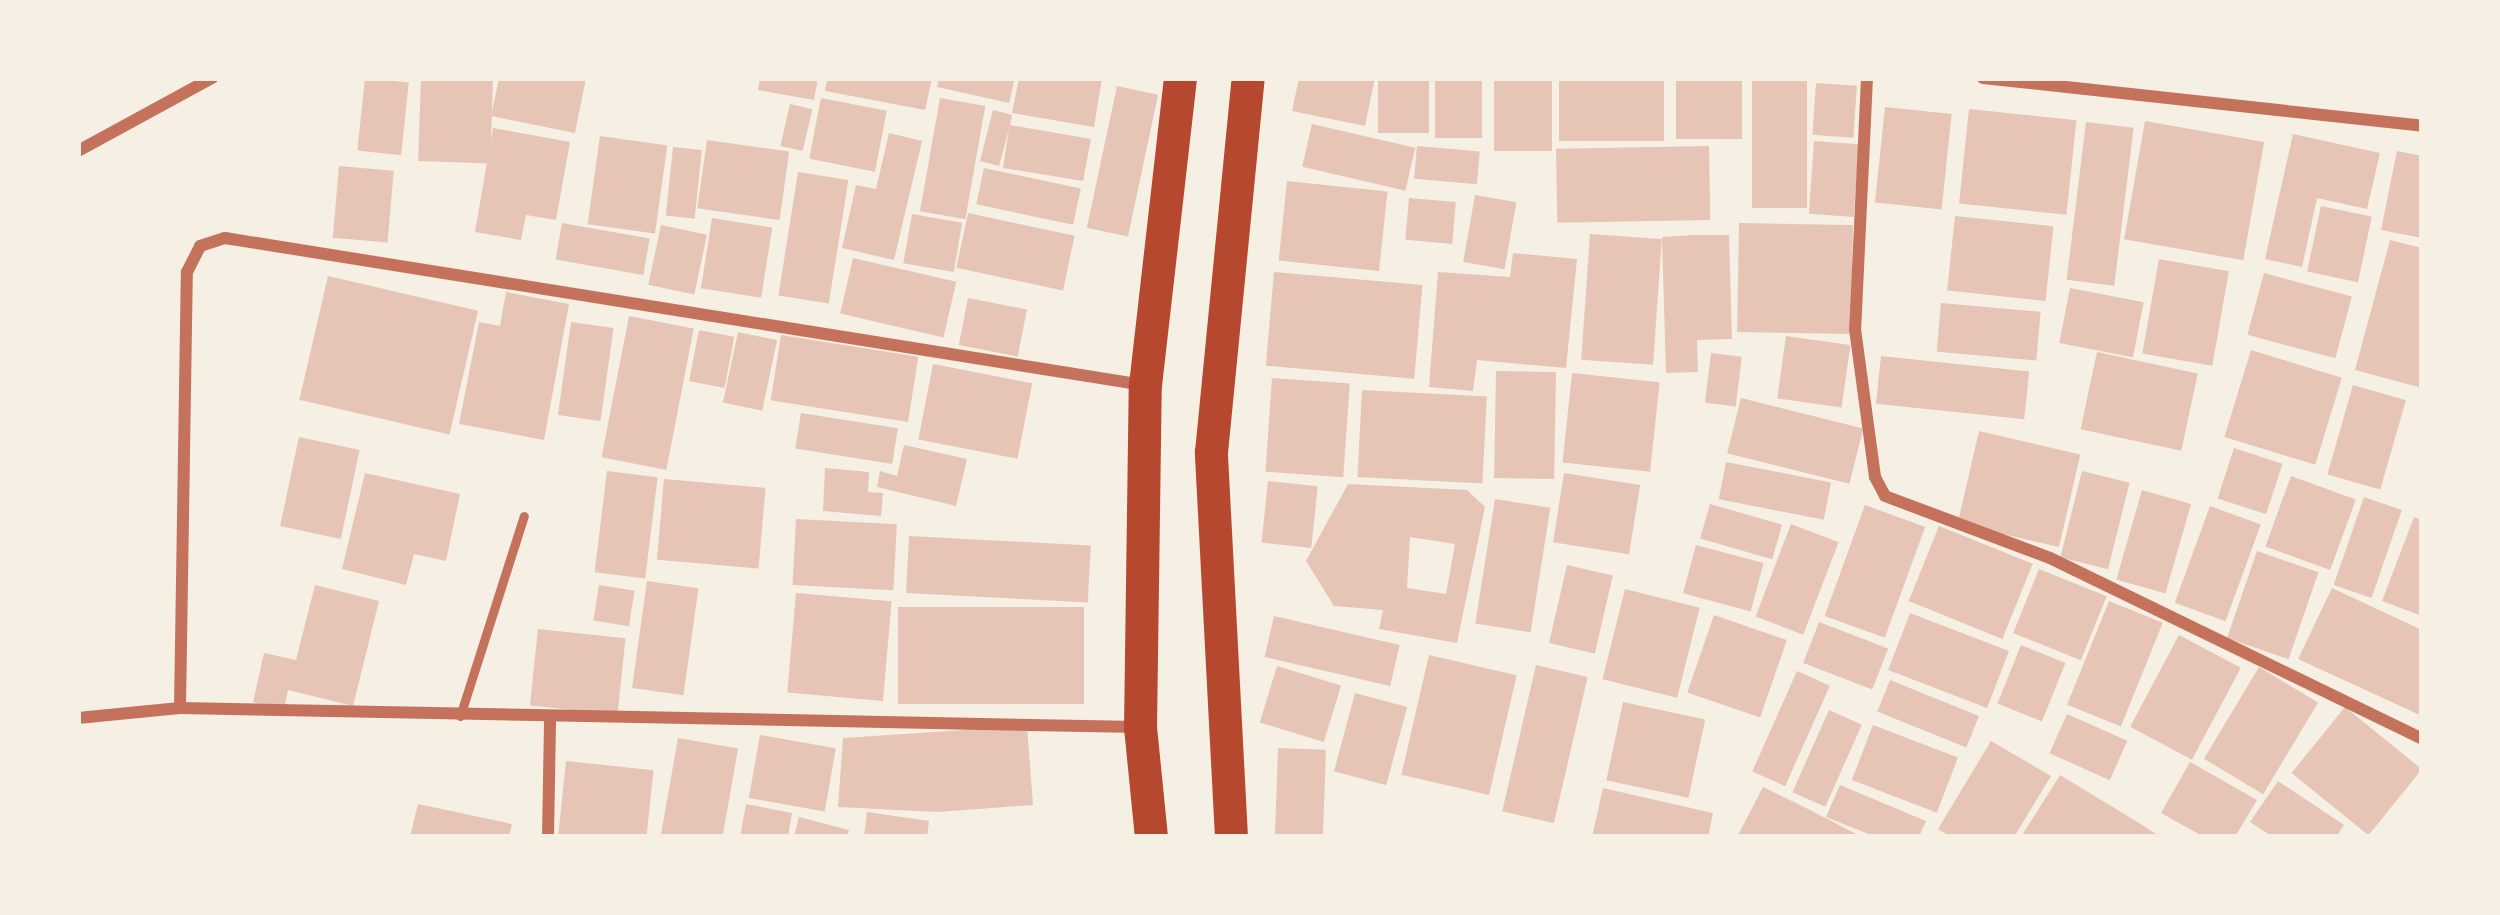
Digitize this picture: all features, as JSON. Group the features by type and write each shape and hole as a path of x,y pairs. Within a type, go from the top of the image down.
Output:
{"highway":[{"path":"1151,837 1140,727 1145,386 1180,78"},
{"path":"1231,837 1211,452 1248,78"}],"street":[{"path":"78,151 212,78"},
{"path":"1867,78 1855,328 1874,477 1885,496 2050,559 2422,739"},
{"path":"1983,78 2422,126"},
{"path":"180,708 187,272 200,246 225,238 294,248 1145,386"},
{"path":"78,718 180,708 550,719 1140,727"},
{"path":"548,837 550,719"}],"lane":[{"path":"460,716 524,516"}],"building":[{"path":"365,78 409,83 401,155 357,151"},
{"path":"421,78 493,81 490,163 418,161"},
{"path":"499,78 586,78 575,133 491,116"},
{"path":"760,78 818,78 814,100 758,90"},
{"path":"827,78 932,78 925,110 825,91"},
{"path":"939,78 1015,78 1009,103 937,87"},
{"path":"1019,78 1102,78 1094,127 1012,113"},
{"path":"1299,78 1375,78 1365,126 1292,111"},
{"path":"1378,78 1429,78 1429,133 1378,133"},
{"path":"1435,78 1482,78 1482,138 1435,138"},
{"path":"1494,78 1552,78 1552,151 1494,151"},
{"path":"1559,78 1664,78 1664,141 1559,141"},
{"path":"1676,78 1742,78 1742,139 1676,139"},
{"path":"1752,78 1807,78 1807,208 1752,208"},
{"path":"1816,83 1857,86 1853,138 1812,135"},
{"path":"1117,86 1158,95 1128,237 1087,228"},
{"path":"821,98 887,111 875,172 809,159"},
{"path":"940,98 985,106 965,219 920,211"},
{"path":"790,104 812,109 803,151 780,146"},
{"path":"1885,107 1952,114 1942,209 1875,202"},
{"path":"1969,109 2076,120 2066,215 1959,203"},
{"path":"993,110 1012,115 1010,125 1091,139 1083,181 1003,168 1009,129 999,166 980,161"},
{"path":"2145,121 2264,142 2243,260 2124,239"},
{"path":"2086,122 2134,128 2114,286 2067,280"},
{"path":"1312,124 1415,148 1405,191 1302,167"},
{"path":"493,128 570,142 556,220 526,215 521,240 475,232"},
{"path":"889,133 922,141 894,260 842,248 856,185 876,189"},
{"path":"2293,134 2380,153 2367,209 2317,198 2302,267 2265,259"},
{"path":"600,136 667,145 655,234 588,224"},
{"path":"707,140 789,152 780,220 697,208"},
{"path":"1814,141 1859,144 1854,217 1809,214"},
{"path":"1417,146 1480,151 1477,184 1414,179"},
{"path":"1709,146 1710,220 1557,223 1556,149"},
{"path":"673,147 702,150 695,219 666,216"},
{"path":"2397,151 2422,156 2422,238 2381,230"},
{"path":"339,166 394,171 388,243 333,238"},
{"path":"984,168 1081,189 1073,225 976,204"},
{"path":"798,172 848,180 829,303 778,295"},
{"path":"1287,181 1387,192 1379,271 1279,261"},
{"path":"1475,195 1516,202 1505,269 1463,262"},
{"path":"1409,198 1456,202 1452,244 1405,240"},
{"path":"2321,206 2372,217 2358,282 2307,272"},
{"path":"968,213 1075,236 1063,290 956,268"},
{"path":"912,214 962,223 954,272 903,263"},
{"path":"1955,216 2053,226 2046,301 1947,291"},
{"path":"712,218 772,228 761,298 701,288"},
{"path":"562,223 650,238 643,275 556,259"},
{"path":"1739,223 1853,225 1851,334 1737,332"},
{"path":"661,225 707,235 694,294 648,285"},
{"path":"1590,234 1662,239 1653,365 1581,360"},
{"path":"1729,235 1732,339 1697,340 1698,372 1666,373 1662,237"},
{"path":"2390,240 2422,248 2422,388 2355,370"},
{"path":"1513,253 1577,259 1566,368 1477,360 1473,391 1429,387 1438,272 1510,277"},
{"path":"853,258 956,282 943,337 840,314"},
{"path":"2159,259 2229,271 2212,366 2142,354"},
{"path":"1274,272 1422,285 1414,379 1266,366"},
{"path":"2264,273 2352,297 2335,358 2247,335"},
{"path":"328,276 478,311 449,434 299,400"},
{"path":"2070,288 2144,302 2133,357 2059,343"},
{"path":"506,292 569,304 544,440 459,424 479,322 500,326"},
{"path":"968,298 1027,309 1018,357 959,345"},
{"path":"1941,303 2041,312 2036,361 1937,352"},
{"path":"629,316 694,329 666,470 602,457"},
{"path":"571,322 614,328 600,421 558,415"},
{"path":"699,330 734,337 724,388 689,381"},
{"path":"738,332 777,340 762,411 723,402"},
{"path":"781,335 918,357 908,422 771,400"},
{"path":"1786,336 1850,345 1842,407 1777,398"},
{"path":"2251,350 2342,378 2315,465 2224,437"},
{"path":"2097,352 2198,373 2181,451 2081,429"},
{"path":"1711,353 1742,357 1736,406 1705,403"},
{"path":"1881,356 2029,372 2024,419 1876,404"},
{"path":"933,364 1032,383 1017,459 918,440"},
{"path":"1496,371 1556,372 1554,479 1494,478"},
{"path":"1572,373 1660,382 1650,472 1563,463"},
{"path":"1272,378 1350,383 1343,477 1265,472"},
{"path":"2353,385 2406,400 2380,490 2327,474"},
{"path":"1362,390 1487,397 1482,483 1357,477"},
{"path":"1741,398 1863,428 1849,484 1727,453"},
{"path":"801,413 898,428 892,464 795,449"},
{"path":"1979,431 2080,454 2059,547 1958,524"},
{"path":"299,437 360,450 341,539 280,526"},
{"path":"904,445 967,459 956,506 877,487 880,471 897,476"},
{"path":"2234,448 2283,464 2266,514 2218,498"},
{"path":"1726,462 1831,482 1824,520 1719,499"},
{"path":"825,468 869,472 868,492 883,493 881,516 823,511"},
{"path":"607,471 658,477 645,578 595,572"},
{"path":"2082,471 2130,483 2108,569 2060,557"},
{"path":"365,473 460,494 446,561 414,554 406,585 342,569"},
{"path":"1564,473 1640,485 1629,554 1553,542"},
{"path":"2291,476 2356,500 2330,570 2265,546"},
{"path":"664,479 766,488 759,569 657,560"},
{"path":"1268,481 1318,486 1311,548 1262,543"},
{"path":"1348,484 1467,490 1485,507 1457,643 1379,629 1383,610 1334,606 1306,561","holes":["1410,537 1455,544 1446,594 1407,588"]},
{"path":"2142,490 2191,504 2165,593 2116,579"},
{"path":"2364,497 2402,510 2372,598 2334,585"},
{"path":"1495,499 1550,508 1531,632 1475,623"},
{"path":"1710,504 1782,525 1772,559 1700,539"},
{"path":"1865,505 1925,527 1885,638 1825,616"},
{"path":"2210,506 2261,524 2226,621 2175,603"},
{"path":"2414,517 2422,520 2422,616 2382,601"},
{"path":"796,519 897,524 893,590 793,585"},
{"path":"1791,524 1839,542 1803,635 1756,616"},
{"path":"1939,526 2033,564 2002,639 1909,601"},
{"path":"909,536 1091,546 1088,602 906,593"},
{"path":"1696,545 1764,563 1751,611 1683,593"},
{"path":"2257,551 2318,572 2289,659 2227,638"},
{"path":"1567,565 1613,576 1595,654 1549,643"},
{"path":"2039,569 2107,596 2081,660 2013,633"},
{"path":"647,581 698,588 683,695 632,688"},
{"path":"315,585 379,601 353,706 288,690 284,710 253,702 264,653 296,660"},
{"path":"599,585 635,591 629,626 593,621"},
{"path":"2332,588 2422,630 2422,716 2298,659"},
{"path":"1625,589 1700,608 1677,698 1603,679"},
{"path":"796,593 892,601 883,701 787,693"},
{"path":"2109,601 2163,623 2121,727 2067,705"},
{"path":"898,607 1084,607 1084,704 898,704"},
{"path":"1910,613 2009,651 1987,708 1888,670"},
{"path":"1714,615 1787,640 1760,718 1687,693"},
{"path":"1274,616 1400,645 1390,686 1265,657"},
{"path":"1819,622 1888,649 1872,690 1803,663"},
{"path":"538,629 626,638 617,715 530,706"},
{"path":"2179,635 2241,668 2192,760 2130,727"},
{"path":"2021,645 2066,663 2042,721 1997,703"},
{"path":"1429,655 1517,675 1489,795 1401,775"},
{"path":"1536,665 1588,677 1554,823 1502,811"},
{"path":"1277,666 1341,686 1324,742 1260,722"},
{"path":"2259,667 2318,703 2263,794 2204,759"},
{"path":"1797,671 1830,686 1785,786 1752,771"},
{"path":"1890,680 1979,716 1966,747 1877,712"},
{"path":"1355,693 1407,707 1386,785 1334,771"},
{"path":"1623,702 1705,719 1689,798 1606,780"},
{"path":"2345,707 2422,769 2368,835 2292,773"},
{"path":"1829,710 1862,725 1825,807 1792,792"},
{"path":"2067,714 2127,741 2110,780 2050,753"},
{"path":"1873,725 1958,758 1937,813 1852,780"},
{"path":"1027,726 1033,805 938,812 838,807 843,738"},
{"path":"760,735 836,748 825,811 749,798"},
{"path":"678,738 738,749 722,837 661,837"},
{"path":"1991,741 2051,776 2014,837 1951,837 1938,829"},
{"path":"1278,748 1326,750 1323,837 1275,837"},
{"path":"566,761 654,770 646,837 558,837"},
{"path":"2190,762 2257,800 2235,837 2204,837 2161,813"},
{"path":"2060,775 2139,823 2161,837 2021,837"},
{"path":"2278,781 2344,825 2336,837 2273,837 2250,822"},
{"path":"1840,785 1926,821 1919,837 1876,837 1826,817"},
{"path":"1763,787 1806,808 1862,837 1737,837"},
{"path":"1603,788 1713,813 1708,837 1592,837"},
{"path":"418,804 512,824 509,837 410,837"},
{"path":"746,804 792,813 788,837 740,837"},
{"path":"867,812 929,821 927,837 864,837"},
{"path":"799,817 849,830 847,837 794,837"}]}
